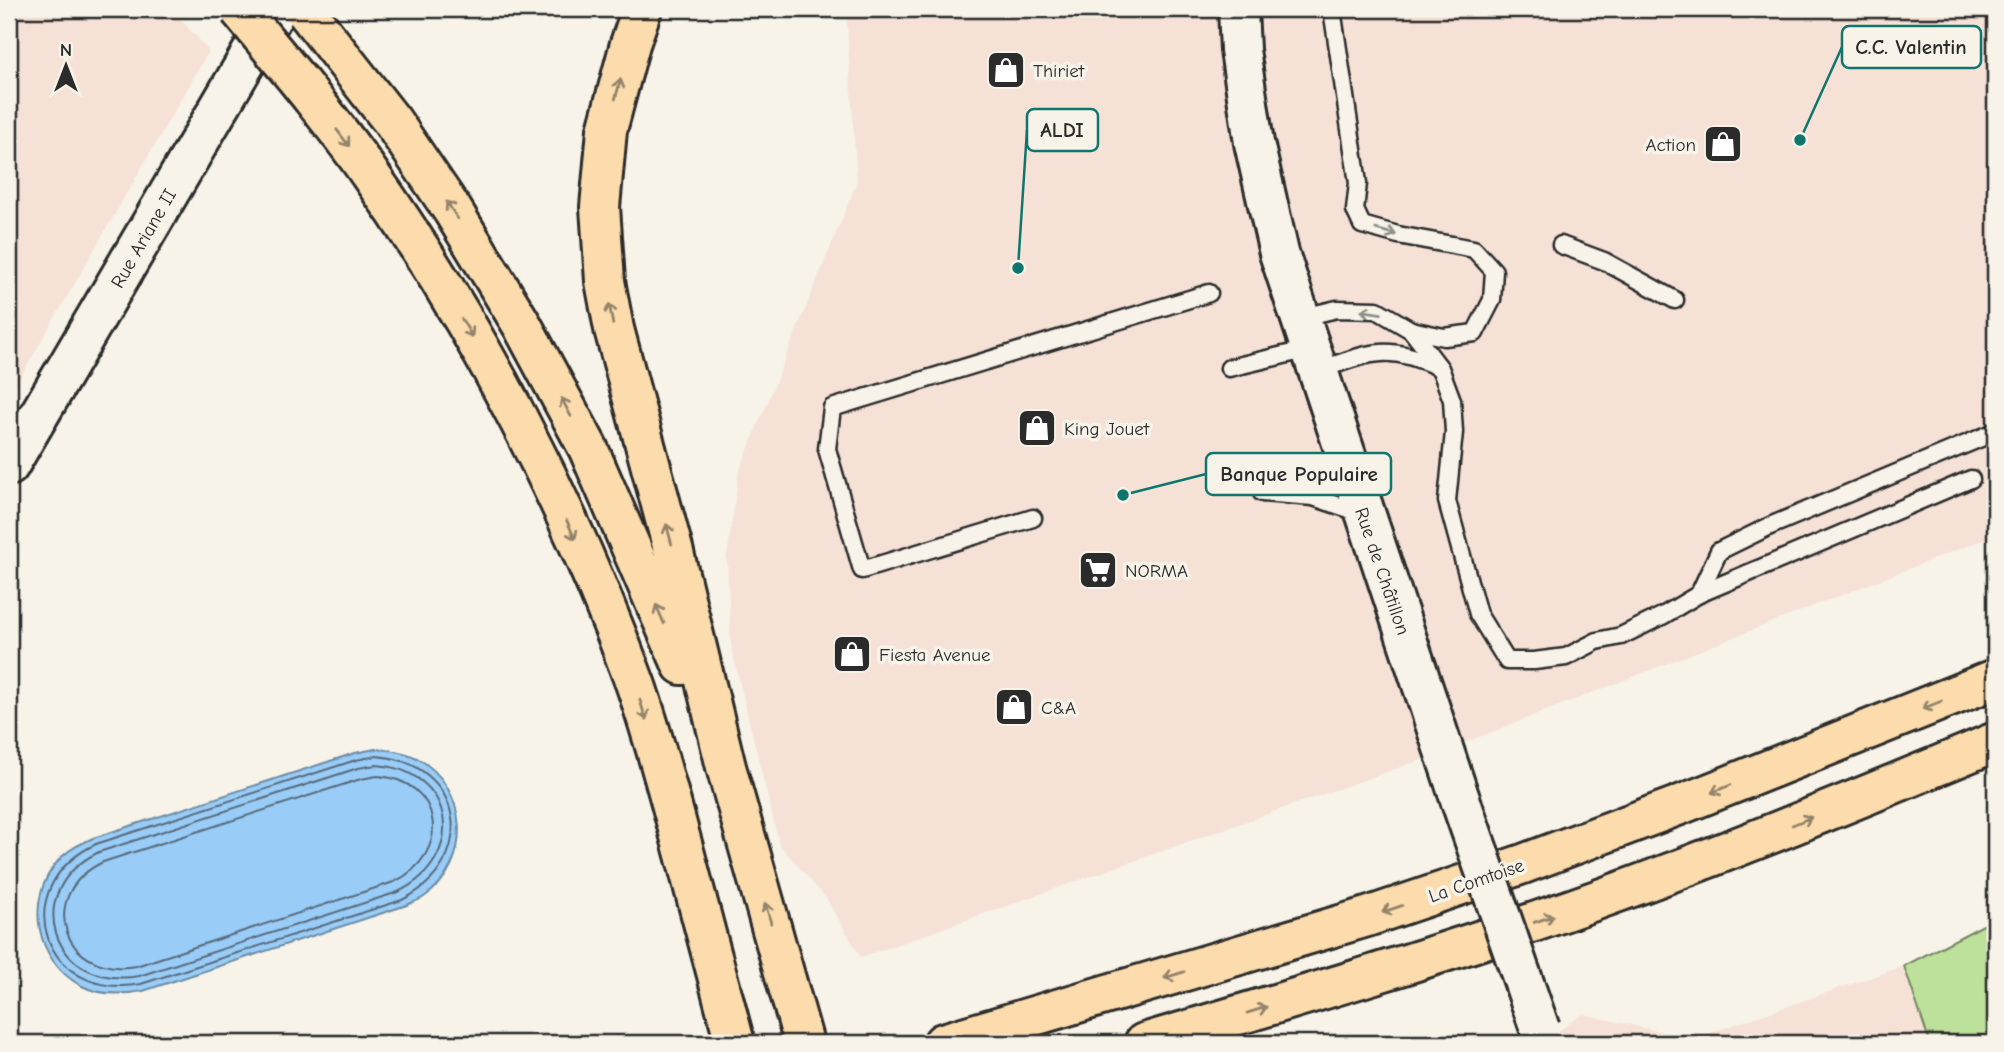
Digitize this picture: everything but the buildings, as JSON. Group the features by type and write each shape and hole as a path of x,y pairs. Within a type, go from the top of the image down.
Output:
{"highway":[{"path":"239,9 302,84 369,173 424,256 486,360 556,497 603,601 660,761 734,1043"},
{"path":"642,9 607,130 600,206 605,281 614,330 673,549 726,767 804,1043"},
{"path":"315,23 400,132 453,211 522,325 588,448 726,767"},
{"name":"La Comtoise","path":"943,1043 1367,917 1523,864 1680,805 1995,679"},
{"path":"1144,1043 1384,971 1543,919 1701,861 1995,742"}],"street":[{"name":"Rue Ariane II","path":"9,466 276,9"},
{"name":"Rue de Châtillon","path":"1238,9 1240,50 1254,143 1279,253 1461,802 1543,1036"}],"lane":[{"path":"1308,346 1337,309 1377,310 1411,330 1444,337 1475,332 1492,300 1494,271 1474,249 1398,235 1362,225 1355,210 1358,183 1332,9"},
{"path":"1561,245 1604,261 1675,300"},
{"path":"1033,518 863,570 827,449 832,408 1209,293"},
{"path":"1411,330 1440,368 1452,400 1454,432 1447,501 1478,614 1507,662 1534,662 1566,657 1597,640 1621,636 1699,594 1971,479"},
{"path":"1229,368 1308,346 1362,355 1394,352 1416,356 1440,368"},
{"path":"1699,594 1719,551 1770,526 1995,432"},
{"path":"1262,493 1313,497 1364,514"}],"shaded area":[{"path":"9,9 171,9 209,51 9,397"},
{"path":"846,9 1995,9 1995,535 1415,762 861,957 826,898 779,844 731,646 727,556 739,472 857,182"},
{"path":"1904,966 1930,1043 1541,1043 1583,1014 1692,1039"}],"green space":[{"path":"1995,919 1995,1043 1930,1043 1904,966"}],"water":[{"path":"375,749 402,752 417,758 434,771 447,787 455,806 459,826 451,865 440,882 424,897 404,906 143,991 111,994 88,989 65,974 53,961 45,946 38,911 47,877 70,850 93,838 355,753"}],"place":[{"name":"Thiriet","path":"1006,70"},
{"name":"C.C. Valentin","path":"1800,140"},
{"name":"Action","path":"1723,144"},
{"name":"ALDI","path":"1018,268"},
{"name":"King Jouet","path":"1037,428"},
{"name":"Banque Populaire","path":"1123,495"},
{"name":"NORMA","path":"1098,570"},
{"name":"Fiesta Avenue","path":"852,654"},
{"name":"C&A","path":"1014,707"}]}
